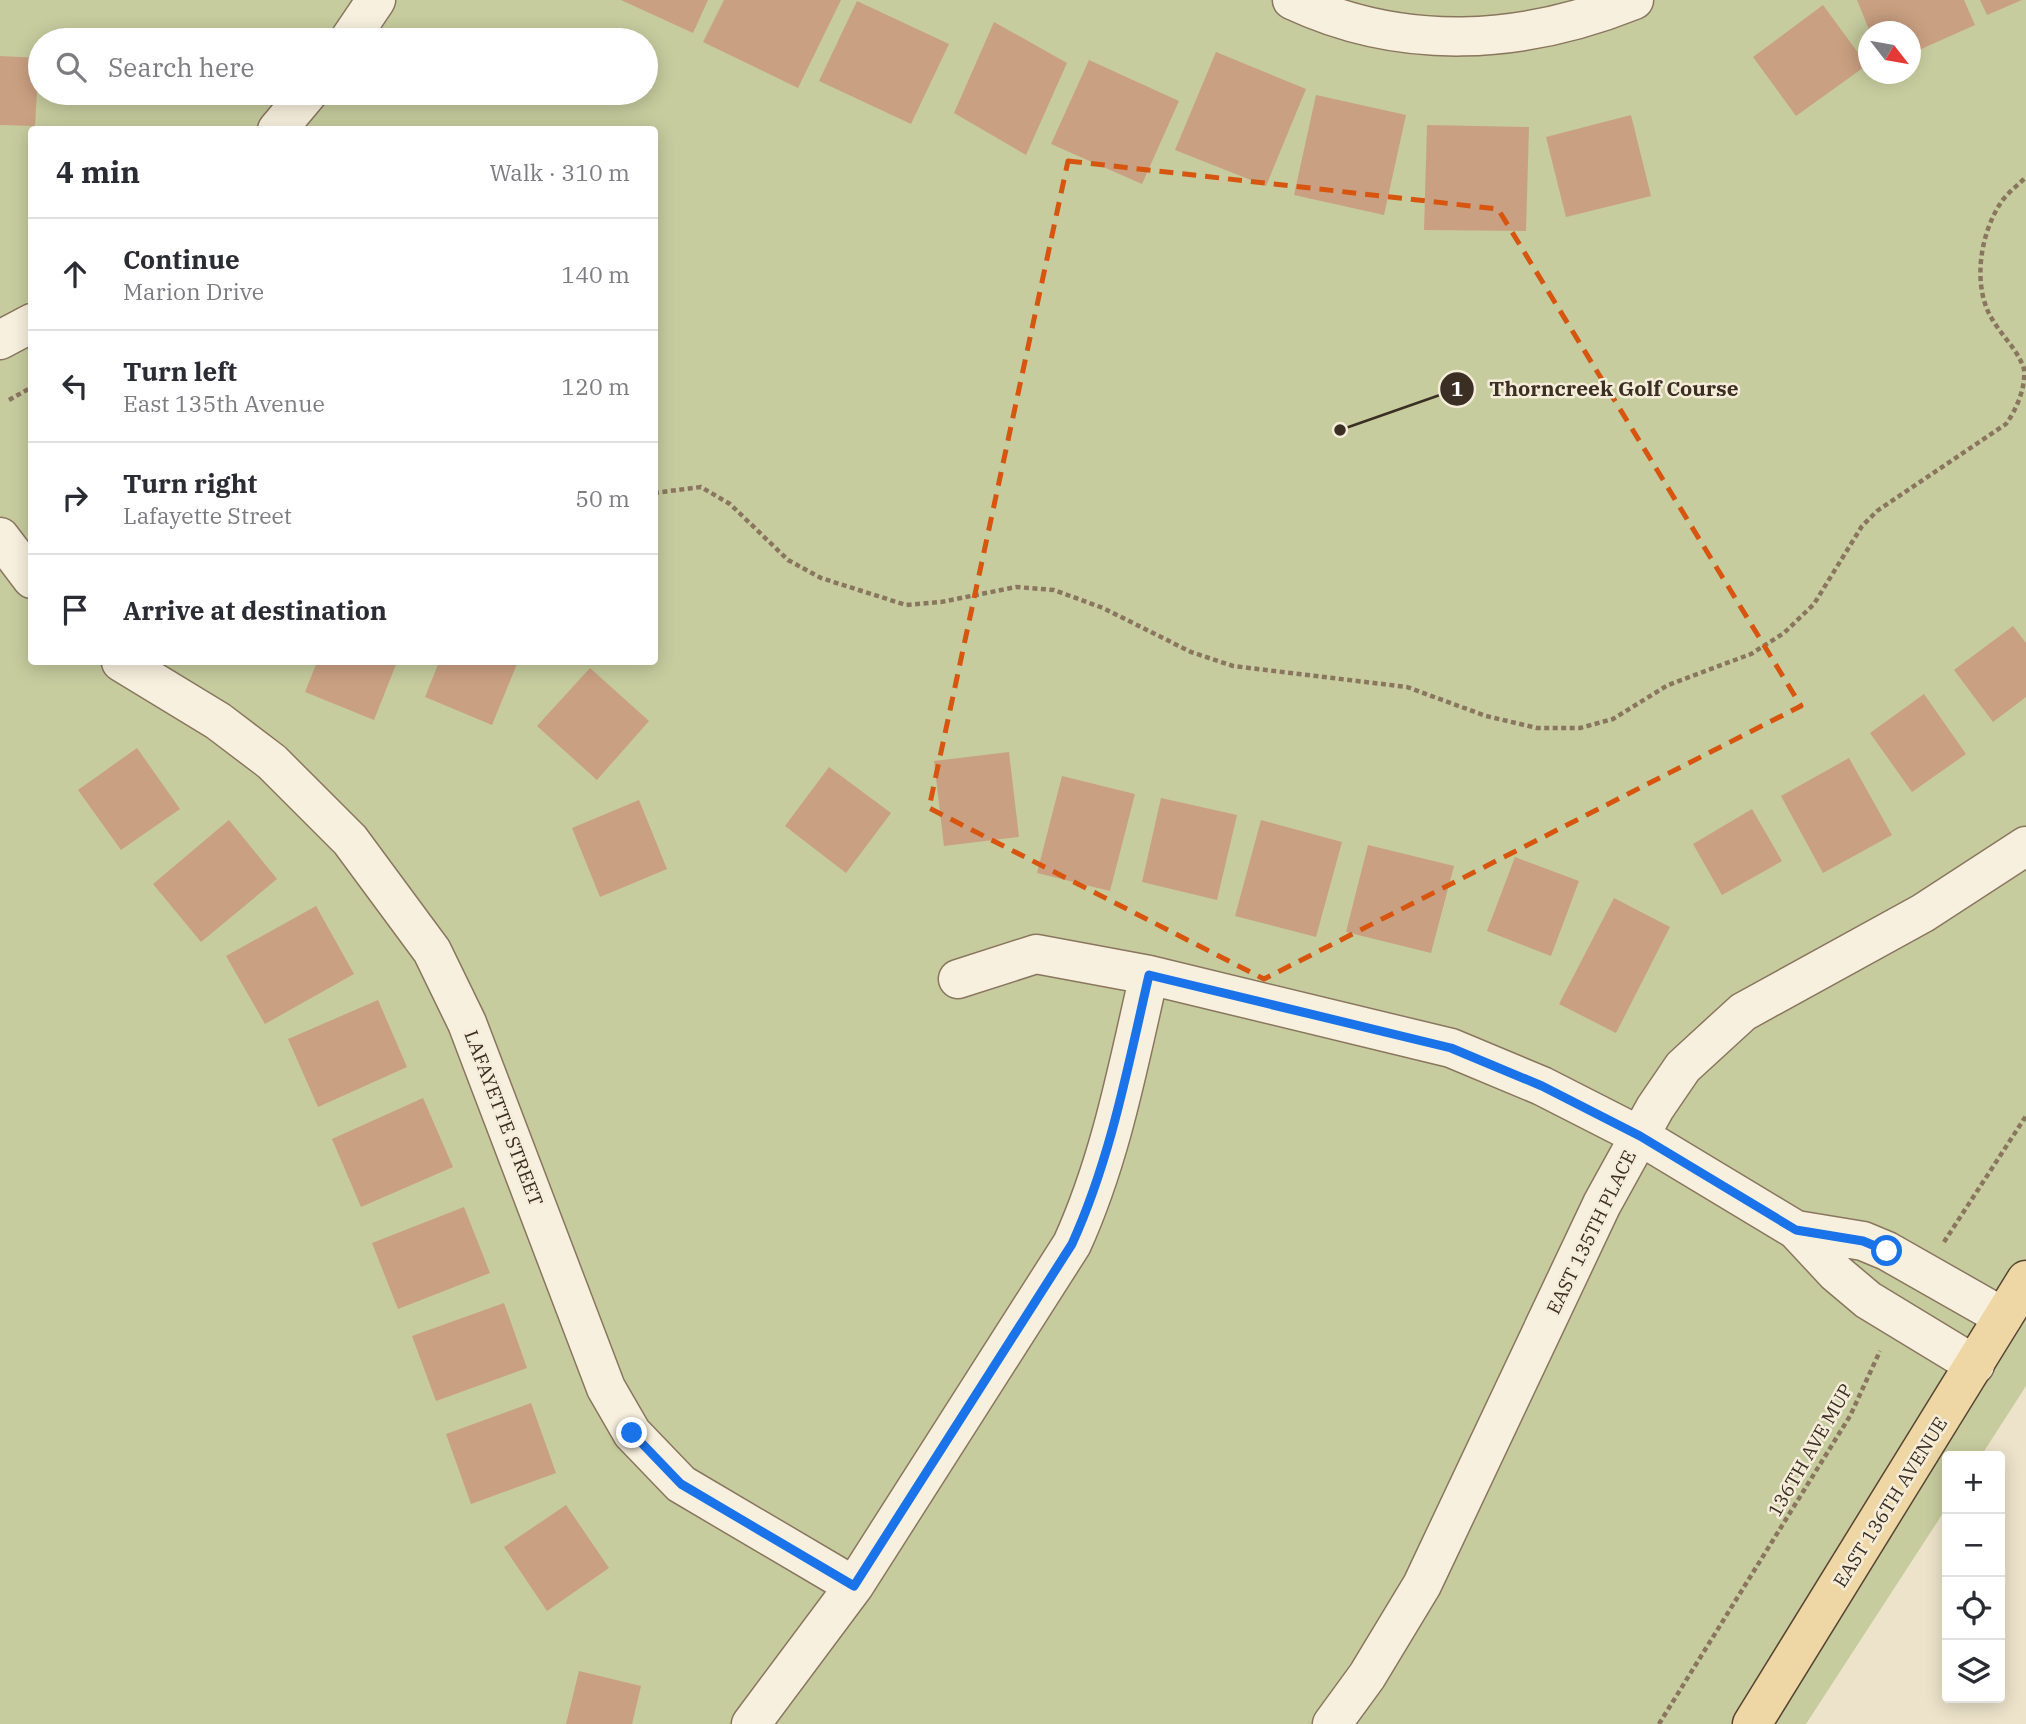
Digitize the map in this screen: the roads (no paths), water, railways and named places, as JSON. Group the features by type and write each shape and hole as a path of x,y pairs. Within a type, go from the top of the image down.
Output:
{"main road":[{"name":"EAST 136TH AVENUE","path":"1752,1724 2026,1280"}],"street":[{"path":"357,28 376,0"},
{"path":"1292,0 1333,18 1392,33 1493,37 1591,17 1634,0"},
{"path":"280,126 298,105"},
{"path":"0,340 28,325"},
{"path":"0,537 28,574"},
{"name":"LAFAYETTE STREET","path":"126,665 218,721 272,762 350,840 432,951 467,1023 606,1388 632,1433 681,1484 854,1586"},
{"name":"EAST 135TH PLACE","path":"1332,1724 1367,1676 1422,1585 1597,1217 1640,1136 1683,1067 1743,1012 1923,914 2026,846"},
{"path":"958,979 1036,954 1149,975 1451,1048 1542,1086 1640,1136 1796,1230 1836,1273 1895,1318 1975,1365"},
{"path":"751,1724 854,1586 1072,1244 1095,1193 1108,1148 1149,975"},
{"path":"1796,1230 1863,1241 1925,1271 2003,1317"}],"place":[{"name":"Thorncreek Golf Course","path":"1340,430"}]}
